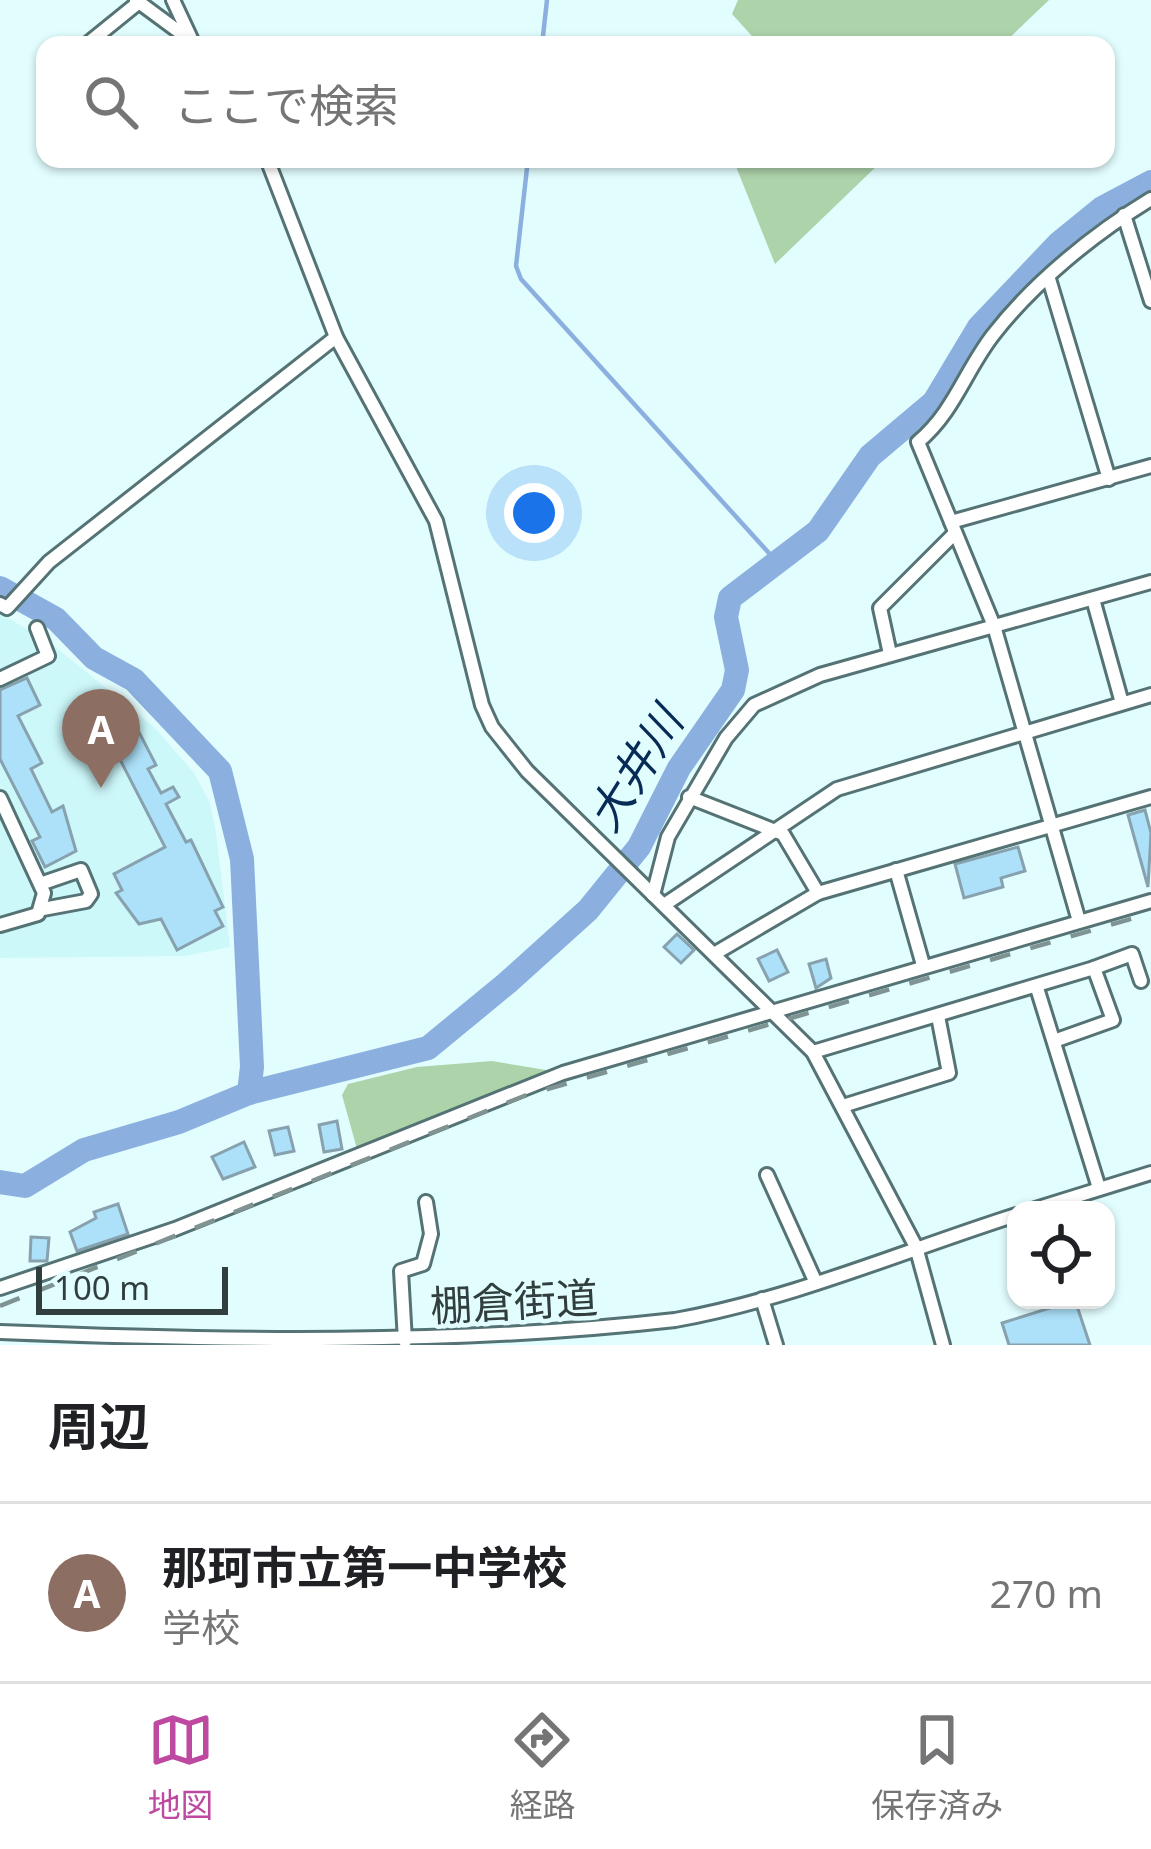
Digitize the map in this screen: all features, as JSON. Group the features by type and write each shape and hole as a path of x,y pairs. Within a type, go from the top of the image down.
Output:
{"street":[{"path":"172,0 190,36"},
{"path":"97,36 138,1 178,31 186,29"},
{"path":"270,168 336,337 436,521 492,727 527,771 813,1052 846,1105 916,1247 944,1345"},
{"path":"1079,921 994,626 918,442 939,427 993,336 1049,279 1124,215 1151,199"},
{"path":"1124,215 1151,301"},
{"path":"1049,279 1109,479"},
{"path":"10,599 50,562 336,337"},
{"path":"890,655 880,608 953,528 1151,466"},
{"path":"659,900 668,836 726,738 754,706 791,684 1151,582"},
{"path":"1093,599 1122,703"},
{"path":"0,679 48,656 38,628"},
{"path":"659,900 837,789 1151,695"},
{"path":"689,796 783,833 818,893"},
{"path":"714,954 818,893 1151,796"},
{"path":"0,798 43,883 43,909"},
{"path":"0,925 43,909 86,901 91,894 88,874 81,869 43,883"},
{"path":"896,871 923,965"},
{"path":"0,1288 175,1229 562,1073 1151,901"},
{"path":"813,1052 1037,988 1132,954 1142,981"},
{"path":"1054,1041 1113,1021 1094,968"},
{"path":"1037,988 1100,1189"},
{"path":"846,1105 950,1073 938,1016"},
{"path":"1061,1201 1151,1173"},
{"path":"767,1175 816,1283"},
{"path":"405,1341 401,1271 423,1264 430,1234 426,1202"},
{"name":"棚倉街道","path":"0,1332 316,1343 482,1342 640,1326 762,1299 1007,1218"},
{"path":"762,1299 776,1345"}],"shaded area":[{"path":"0,613 53,645 155,728 194,773 210,803 230,947 184,956 0,958"}],"green space":[{"path":"738,0 1049,0 1011,36 752,36 732,14"},
{"path":"737,168 875,168 775,264"},
{"path":"492,1061 552,1071 357,1149 342,1095 348,1084 417,1067"}],"building":[{"path":"27,678 40,705 18,716 42,763 31,769 52,812 63,806 76,851 45,867 32,841 40,837 0,759 0,690"},
{"path":"105,694 118,708 125,705 156,765 148,769 161,793 173,787 179,797 166,804 186,842 191,840 223,907 215,911 223,926 177,950 161,919 139,924 116,893 122,890 114,874 165,847 90,701"},
{"path":"1145,810 1151,833 1148,887 1128,815"},
{"path":"1018,847 1025,871 1001,878 1003,887 964,898 955,864"},
{"path":"677,934 694,950 681,963 664,947"},
{"path":"777,950 788,972 769,981 758,959"},
{"path":"826,959 831,978 816,988 809,964"},
{"path":"337,1121 342,1149 324,1152 319,1125"},
{"path":"288,1127 294,1151 275,1155 269,1131"},
{"path":"244,1142 255,1167 223,1179 212,1157"},
{"path":"118,1204 128,1234 77,1251 70,1232 96,1218 94,1212"},
{"path":"31,1237 49,1238 47,1261 30,1261"},
{"path":"1046,1309 1078,1309 1090,1345 1009,1345 1002,1323"}],"waterway":[{"path":"543,36 547,0"},
{"path":"527,168 516,266 521,279 777,562"},
{"name":"大井川","path":"0,1182 25,1186 84,1150 179,1122 249,1093 428,1048 507,983 588,910 639,847 679,768 733,690 737,670 726,617 730,598 818,531 870,456 934,402 979,327 1059,243 1102,208 1151,182"},
{"path":"0,588 56,619 94,658 134,680 220,771 242,859 252,1067 249,1093"}],"railway":[{"path":"0,1306 524,1096 1151,913"}],"place":[{"name":"那珂市立第一中学校","path":"101,788"}]}
